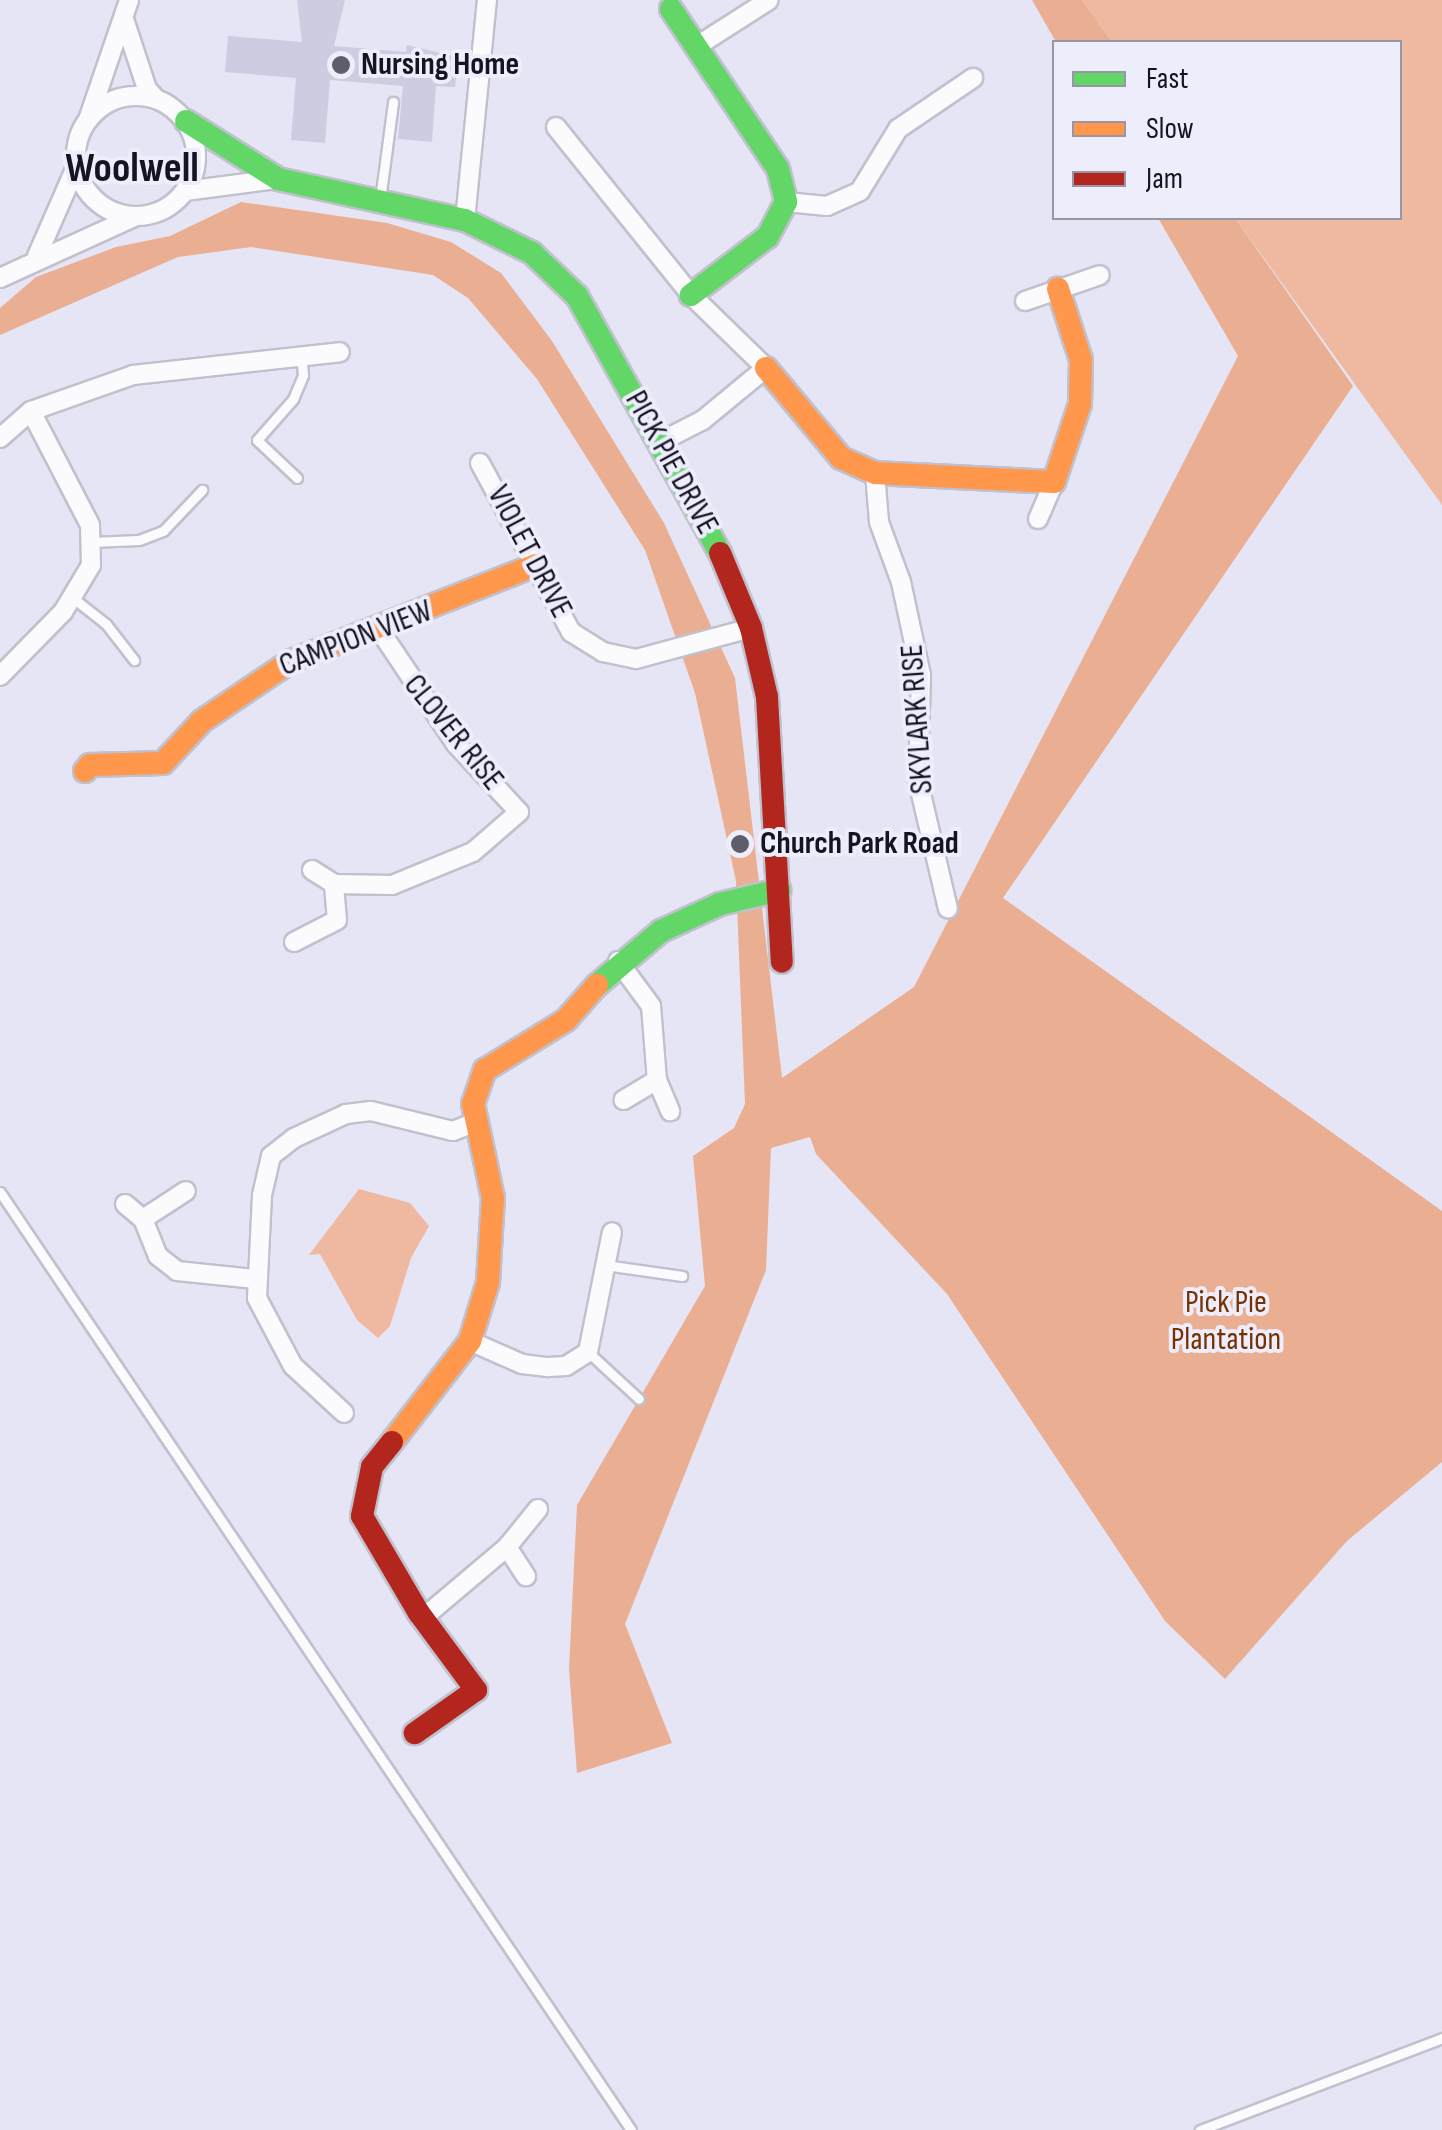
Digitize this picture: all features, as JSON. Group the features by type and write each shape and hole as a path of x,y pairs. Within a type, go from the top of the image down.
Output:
{"street":[{"path":"37,256 77,165 88,120 125,21 129,0"},
{"path":"465,220 487,0"},
{"path":"696,46 769,0"},
{"path":"671,8 778,169 786,202 767,237 691,295"},
{"path":"0,278 37,256 137,216 156,213 186,191 196,156 186,121 147,90 125,21"},
{"path":"786,202 827,206 860,191 898,129 973,78"},
{"path":"88,120 107,103 131,96 156,99"},
{"name":"PICK PIE DRIVE","path":"186,121 278,178 465,220 532,253 576,296 718,548 751,628 767,698 782,962"},
{"path":"556,128 691,295 766,368 841,458 875,473 1054,482"},
{"path":"77,165 104,207 137,216"},
{"name":"PICK PIE DRIVE","path":"186,191 278,178"},
{"path":"1025,301 1100,275"},
{"path":"1038,519 1069,448 1080,375 1058,289"},
{"path":"0,438 31,411 133,374 340,352"},
{"path":"658,443 703,420 766,368"},
{"path":"0,676 73,598 91,565 90,525 31,411"},
{"name":"VIOLET DRIVE","path":"480,463 571,632 603,652 636,659 751,628"},
{"name":"SKYLARK RISE","path":"875,473 879,522 902,582 921,675 918,781 948,909"},
{"name":"CAMPION VIEW","path":"84,771 90,764 163,764 250,684 536,564"},
{"name":"CLOVER RISE","path":"334,884 392,885 432,874 473,852 519,812 456,744 378,628"},
{"path":"294,942 337,920 334,884 312,870"},
{"path":"415,1734 476,1690 423,1618 362,1516 362,1496 372,1467 470,1341 488,1282 493,1198 473,1104 485,1070 518,1035 566,1020 618,960 720,904 779,890"},
{"path":"618,960 651,1006 657,1080 670,1111"},
{"path":"624,1100 657,1080"},
{"path":"344,1412 278,1344 255,1279 272,1156 294,1138 372,1110 430,1129 477,1122"},
{"path":"143,1219 186,1191"},
{"path":"125,1204 143,1219 158,1256 177,1271 255,1279"},
{"path":"470,1341 548,1367 566,1366 588,1352 612,1232"},
{"path":"423,1618 508,1547 538,1510"},
{"path":"508,1547 526,1576"}],"lane":[{"path":"380,202 393,102"},
{"path":"297,478 256,440 294,399 303,375 301,354"},
{"path":"91,542 139,540 163,531 202,490"},
{"path":"73,598 106,624 134,660"},
{"path":"0,1192 631,2130"},
{"path":"605,1265 682,1276"},
{"path":"588,1352 638,1399"},
{"path":"1200,2130 1442,2038"}],"shaded area":[{"path":"1082,0 1442,0 1442,505 1236,220 1402,220 1402,40 1111,40"},
{"path":"359,1189 410,1203 429,1226 411,1258 390,1326 378,1338 357,1320 320,1254 309,1255"}],"green space":[{"path":"1032,0 1082,0 1111,40 1055,40"},
{"name":"Pick Pie Plantation","path":"241,202 387,223 451,242 501,273 552,341 664,523 735,678 782,1078 914,987 1238,356 1159,220 1236,220 1353,386 1003,898 1442,1211 1442,1462 1347,1541 1225,1679 1165,1621 947,1294 816,1154 810,1137 771,1148 766,1270 625,1624 672,1743 577,1773 569,1669 577,1505 705,1286 693,1156 734,1128 745,1104 736,881 695,693 645,550 537,379 468,298 433,275 251,247 178,257 0,335 0,308 36,277 116,247 170,236"}],"building":[{"name":"Nursing Home","path":"297,0 345,0 334,46 406,52 407,45 458,57 455,87 436,86 432,142 398,139 403,86 330,80 325,143 291,140 296,78 225,72 228,36 302,42"}],"traffic: fast":[{"path":"671,9 778,169 786,202 767,237 691,295"},
{"path":"186,121 278,179 465,220 532,253 577,296 720,553"},
{"path":"597,985 661,931 720,904 779,890"}],"traffic: slow":[{"path":"766,368 841,458 875,473 1054,482 1080,404 1081,360 1058,289"},
{"path":"85,771 90,765 163,763 202,721 291,661 536,565"},
{"path":"392,1442 470,1341 488,1282 493,1198 473,1104 485,1070 566,1020 597,985"}],"traffic: jam":[{"path":"720,553 751,628 767,697 782,962"},
{"path":"392,1442 372,1467 362,1516 419,1613 476,1690 415,1733"}],"place":[{"name":"Nursing Home","path":"341,65"},
{"name":"Church Park Road","path":"740,844"}],"district":[{"name":"Woolwell","path":"132,169"}]}
